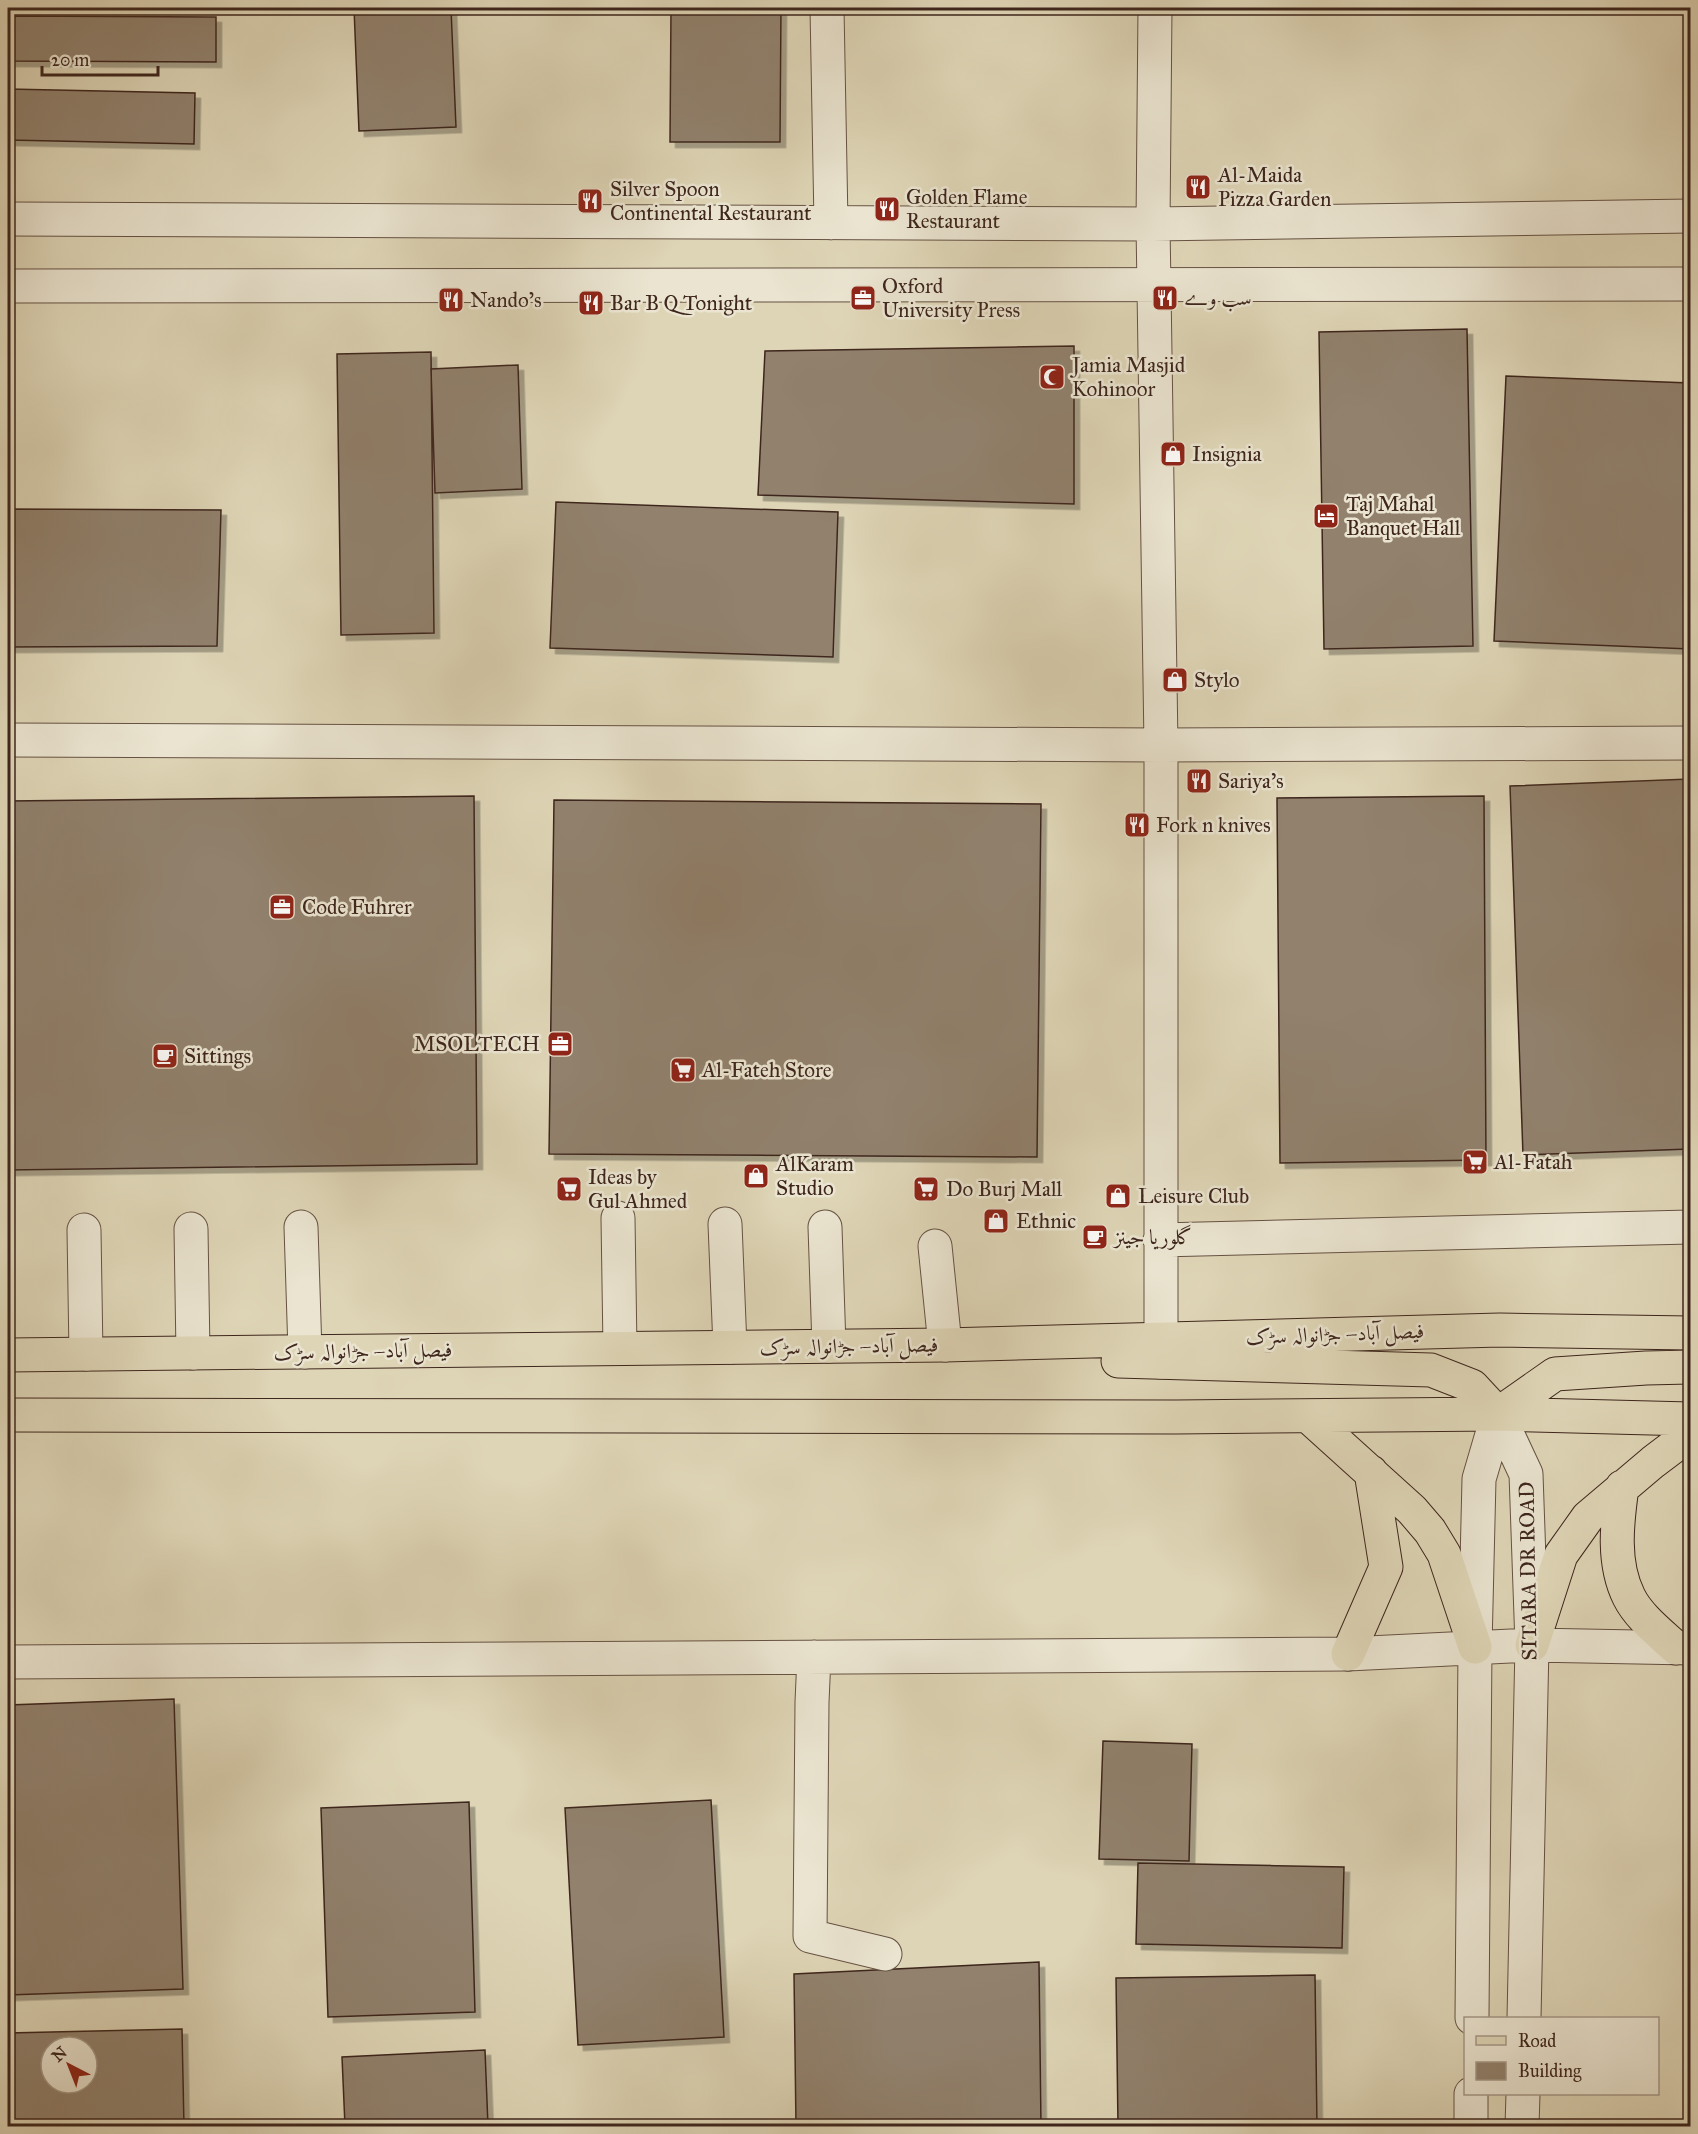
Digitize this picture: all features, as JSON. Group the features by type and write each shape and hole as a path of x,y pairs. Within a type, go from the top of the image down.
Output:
{"main road":[{"name":"فیصل آباد– جڑانوالہ سڑک","path":"8,1354 945,1345 1073,1341 1160,1351 1500,1330 1690,1333"},
{"path":"1160,1351 1245,1366 1431,1370 1472,1386 1498,1414"},
{"path":"1498,1414 1555,1374 1690,1367"},
{"path":"8,1415 1164,1417 1498,1414 1690,1419"},
{"path":"1308,1416 1412,1510 1430,1532 1444,1554 1475,1647"},
{"path":"1532,1645 1561,1555 1588,1517 1622,1487 1690,1434"},
{"path":"1348,1654 1386,1567 1371,1472"},
{"path":"1622,1487 1617,1521 1618,1567 1629,1598 1649,1624 1683,1648"}],"street":[{"path":"827,8 831,223"},
{"path":"1155,8 1153,284 1161,745 1160,1351"},
{"path":"8,219 1153,224 1690,216"},
{"path":"8,286 1690,284"},
{"path":"8,740 1161,745 1690,743"},
{"path":"618,1218 620,1348"},
{"path":"725,1224 730,1347"},
{"path":"301,1227 304,1352"},
{"path":"825,1227 828,1346"},
{"path":"1160,1240 1690,1227"},
{"path":"191,1229 193,1353"},
{"path":"84,1230 86,1354"},
{"path":"935,1246 945,1345"},
{"path":"1472,2017 1475,1647 1479,1479 1498,1414"},
{"name":"SITARA DR ROAD","path":"1498,1414 1526,1474 1532,1645 1524,2017"},
{"path":"8,1662 1348,1654 1532,1645 1683,1648"},
{"path":"814,1657 810,1936 885,1954"},
{"path":"1471,2127 1472,2095"},
{"path":"1522,2127 1523,2095"}],"building":[{"path":"354,8 451,8 456,127 359,131"},
{"path":"671,8 781,8 780,142 670,142"},
{"path":"8,16 216,17 216,62 8,61"},
{"path":"8,89 195,93 194,144 8,140"},
{"path":"1467,329 1473,646 1324,649 1319,332"},
{"path":"1074,346 1074,504 758,495 765,351"},
{"path":"431,352 434,633 341,635 337,354"},
{"path":"518,365 522,489 435,493 431,369"},
{"path":"1506,376 1690,383 1690,649 1494,641"},
{"path":"556,502 838,512 833,657 550,648"},
{"path":"8,509 221,510 217,646 8,647"},
{"path":"1690,779 1690,1149 1523,1155 1510,786"},
{"path":"474,796 477,1164 8,1170 8,801"},
{"path":"1484,796 1486,1160 1280,1163 1277,798"},
{"path":"554,800 1041,804 1037,1157 549,1154"},
{"path":"174,1699 183,1989 8,1995 8,1705"},
{"path":"1103,1741 1192,1744 1189,1861 1099,1859"},
{"path":"711,1800 724,2037 578,2045 565,1808"},
{"path":"469,1802 475,2012 328,2017 321,1808"},
{"path":"1138,1863 1344,1867 1342,1948 1136,1944"},
{"path":"1039,1962 1041,2126 796,2126 794,1974"},
{"path":"1315,1975 1317,2126 1118,2126 1116,1978"},
{"path":"182,2029 184,2126 8,2126 8,2033"},
{"path":"485,2050 488,2126 345,2126 342,2057"}],"place":[{"name":"Al-Maida Pizza Garden","path":"1198,187"},
{"name":"Silver Spoon Continental Restaurant","path":"590,201"},
{"name":"Golden Flame Restaurant","path":"887,209"},
{"name":"Oxford University Press","path":"863,298"},
{"name":"سب وے","path":"1165,298"},
{"name":"Nando’s","path":"451,300"},
{"name":"Bar B Q Tonight","path":"591,303"},
{"name":"Jamia Masjid Kohinoor","path":"1052,377"},
{"name":"Insignia","path":"1173,454"},
{"name":"Taj Mahal Banquet Hall","path":"1326,516"},
{"name":"Stylo","path":"1175,680"},
{"name":"Sariya’s","path":"1199,781"},
{"name":"Fork n knives","path":"1137,825"},
{"name":"Code Fuhrer","path":"282,907"},
{"name":"MSOLTECH","path":"560,1044"},
{"name":"Sittings","path":"165,1056"},
{"name":"Al-Fateh Store","path":"683,1070"},
{"name":"Al-Fatah","path":"1475,1162"},
{"name":"AlKaram Studio","path":"756,1176"},
{"name":"Ideas by Gul Ahmed","path":"569,1189"},
{"name":"Do Burj Mall","path":"926,1189"},
{"name":"Leisure Club","path":"1118,1196"},
{"name":"Ethnic","path":"996,1221"},
{"name":"گلوریا جینز","path":"1095,1237"}]}
